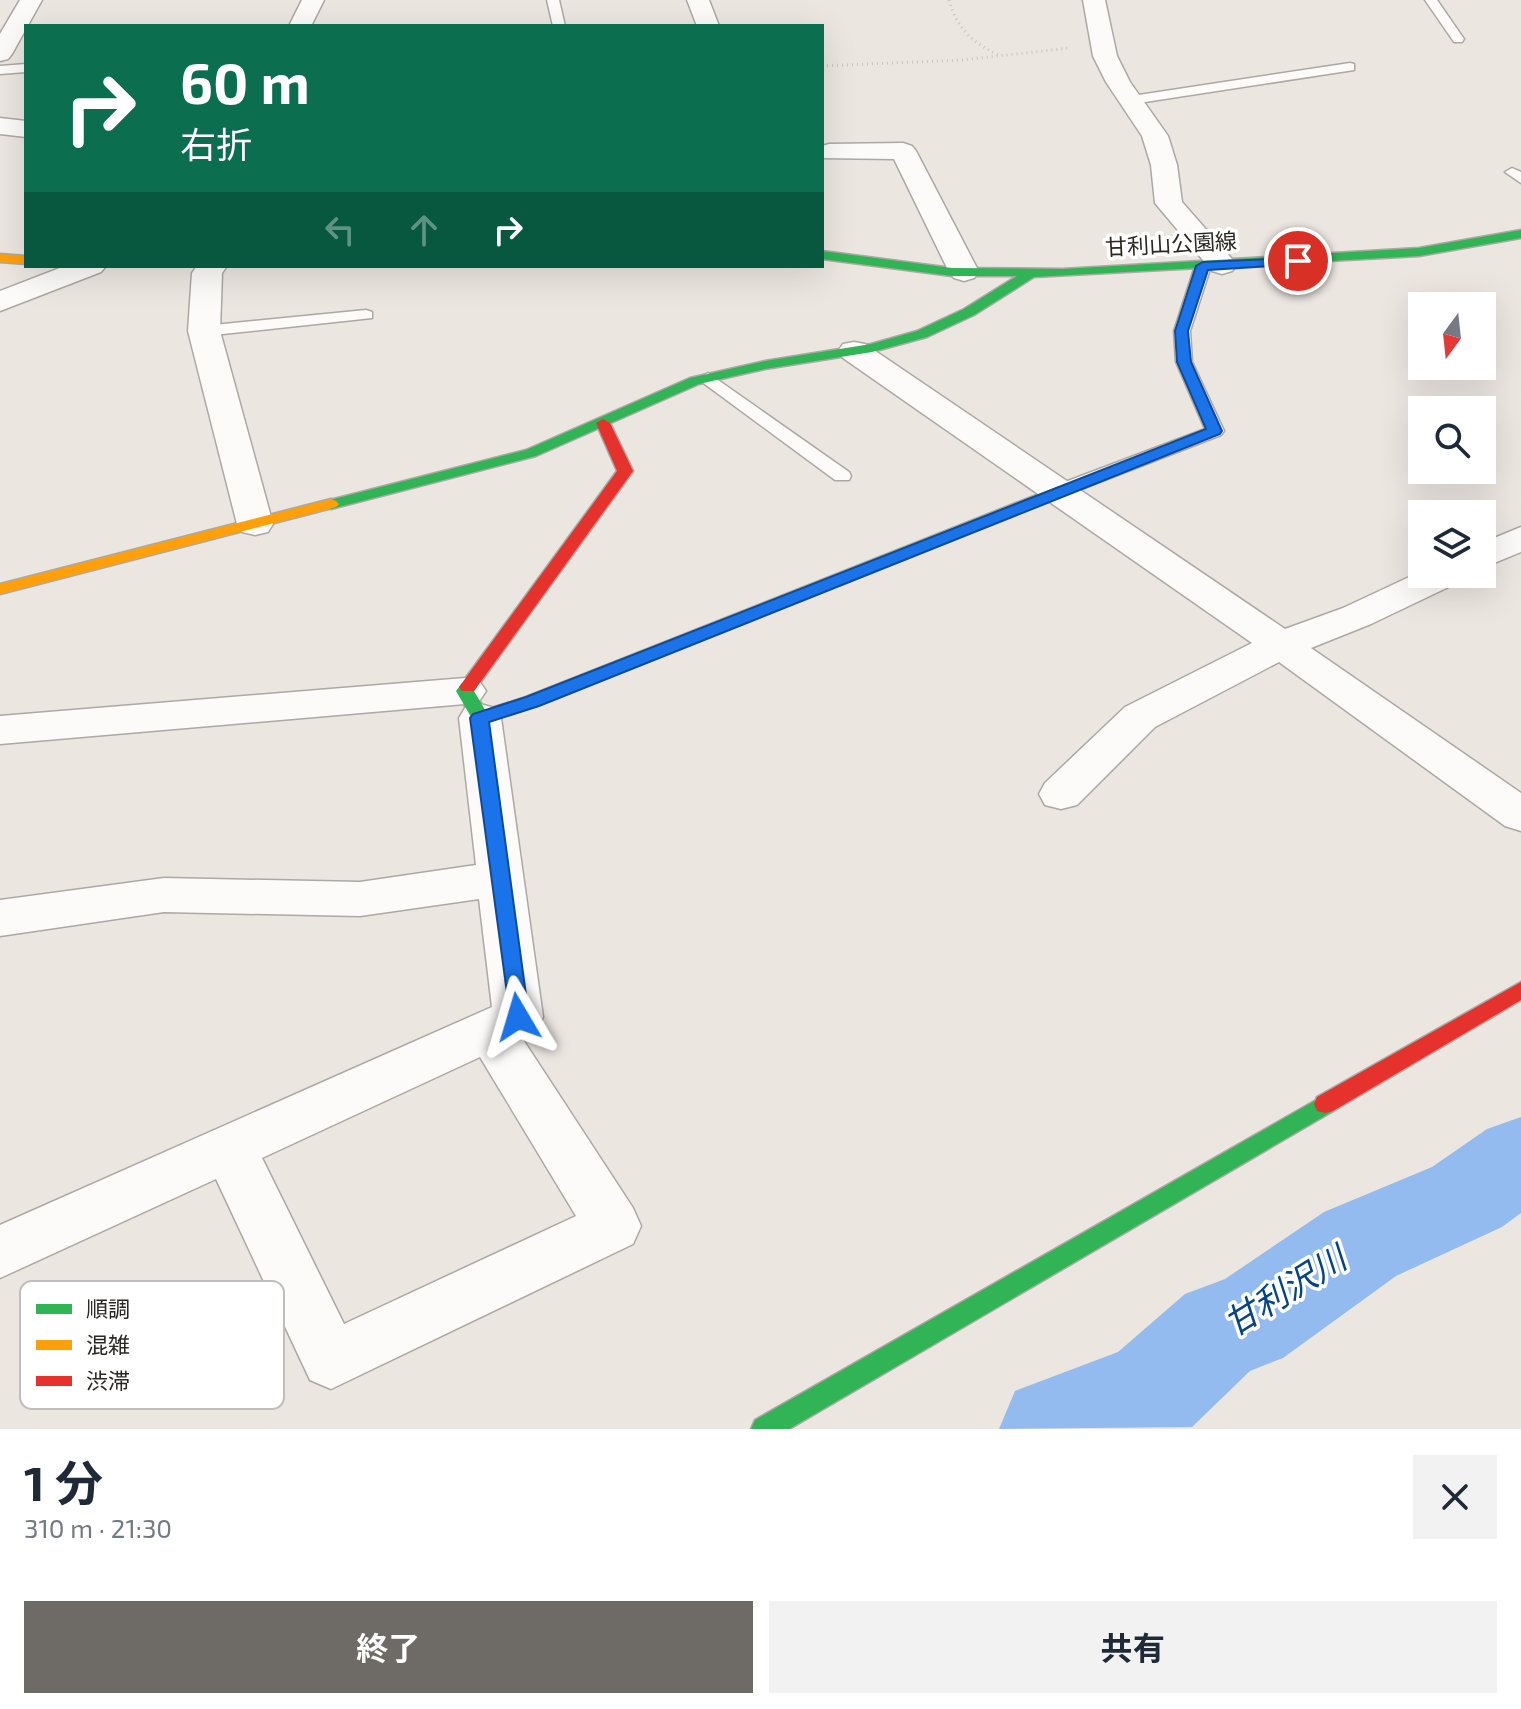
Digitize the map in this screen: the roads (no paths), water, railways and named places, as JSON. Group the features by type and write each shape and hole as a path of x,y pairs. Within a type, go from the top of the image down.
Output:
{"street":[{"path":"0,54 31,0"},
{"path":"301,24 313,0"},
{"path":"698,0 707,24"},
{"path":"1094,0 1103,47 1118,82 1155,136 1164,165 1169,203 1213,266"},
{"path":"0,126 24,129"},
{"path":"829,152 903,151 964,272"},
{"name":"甘利山公園線","path":"824,255 964,272 1029,274 1419,252 1521,234"},
{"path":"0,258 24,260"},
{"path":"0,302 86,268"},
{"path":"211,268 207,273 204,331 255,524"},
{"path":"0,589 531,453 695,381 854,351 922,334 969,312 1029,274"},
{"path":"854,351 1123,531 1521,815"},
{"path":"0,1252 518,1017 501,879 472,705 625,471 603,423"},
{"path":"0,730 532,701 1059,491"},
{"path":"1496,550 1521,538"},
{"path":"1061,794 1140,717 1281,645 1357,616 1416,588"},
{"path":"0,918 164,895 360,899 501,879"},
{"path":"764,1429 1521,990"},
{"path":"229,1148 331,1360 613,1226 490,1030"}],"lane":[{"path":"553,0 559,24"},
{"path":"1431,0 1458,39"},
{"path":"1132,100 1350,67"},
{"path":"0,70 24,68"},
{"path":"1059,491 1215,431 1184,362 1182,331 1213,266"},
{"path":"204,331 366,315"},
{"path":"708,378 842,476"}],"waterway":[{"name":"甘利沢川","path":"1054,1429 1154,1390 1222,1328 1246,1324 1360,1244 1467,1197 1521,1158"}]}
